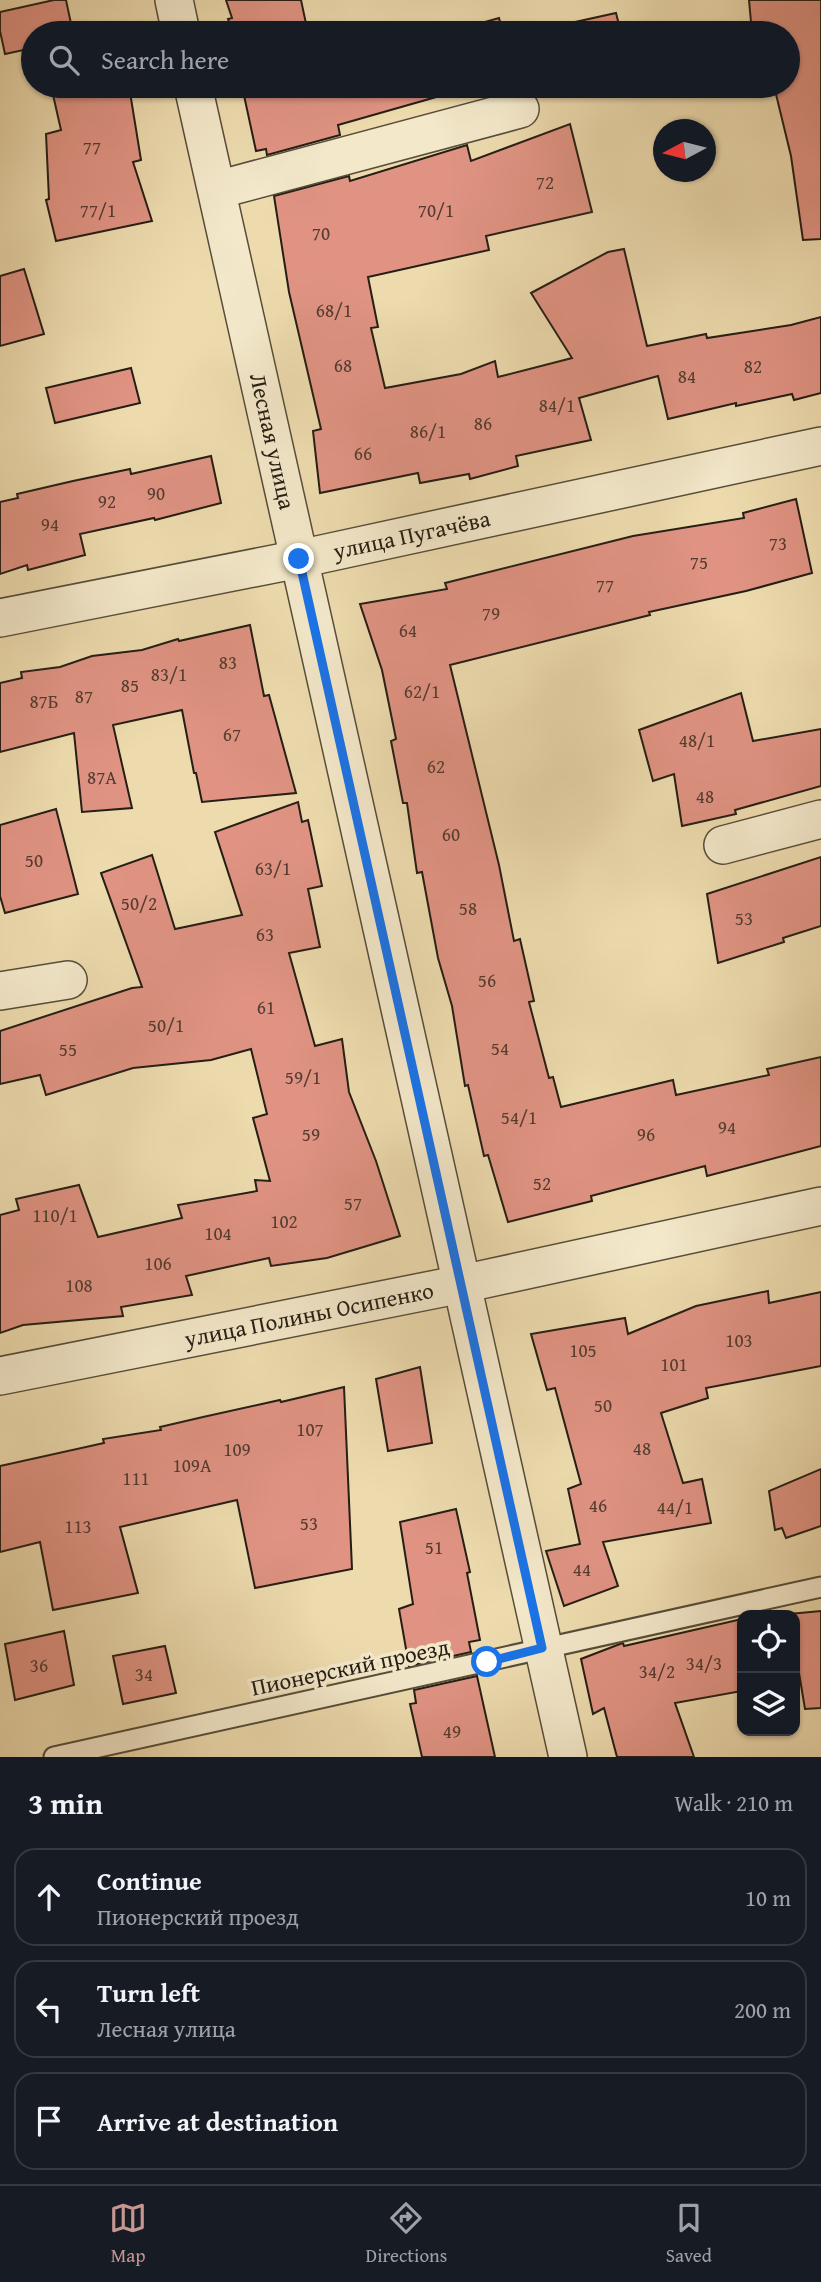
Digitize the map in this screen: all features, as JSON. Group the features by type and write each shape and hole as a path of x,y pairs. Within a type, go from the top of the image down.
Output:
{"street":[{"path":"174,0 178,21"},
{"name":"Лесная улица","path":"196,98 568,1757"},
{"path":"217,190 520,109"},
{"name":"улица Пугачёва","path":"0,618 299,559 821,446"},
{"path":"723,845 821,820"},
{"path":"0,991 68,980"},
{"name":"улица Полины Осипенко","path":"0,1376 462,1284 821,1206"}],"lane":[{"name":"Пионерский проезд","path":"54,1757 821,1587"}],"building":[{"path":"54,0 66,0 70,21 21,21 21,51 5,54 0,31 0,12"},
{"path":"226,0 301,0 305,21 229,21 232,18"},
{"path":"749,0 821,0 821,239 803,240 791,156 777,98 800,98 800,21 751,21"},
{"path":"616,13 618,21 580,21"},
{"path":"54,98 131,98 141,160 133,162 152,221 56,241 46,200 49,199 46,134 61,130"},
{"path":"245,98 433,98 338,125 340,135 267,155 266,149 256,151"},
{"path":"570,124 592,212 486,236 489,250 368,277 378,327 371,328 385,388 461,374 495,361 498,377 572,358 531,293 608,252 624,249 647,346 706,334 707,338 791,325 821,317 821,393 794,400 792,394 736,406 736,403 668,419 658,376 579,398 591,440 516,456 518,466 470,479 469,474 420,483 418,473 320,493 313,431 321,429 289,292 274,196 349,176 350,181 467,145 471,161"},
{"path":"24,269 44,334 0,346 0,276"},
{"path":"131,368 140,403 55,423 46,388"},
{"path":"211,456 221,503 155,520 154,518 80,534 85,555 28,570 27,565 0,574 0,502 18,498 17,494 73,481 130,469 131,474"},
{"path":"796,499 812,573 746,591 649,612 650,615 450,665 499,865 514,941 520,939 534,1001 529,1002 549,1078 553,1077 561,1107 673,1080 676,1095 769,1075 767,1069 821,1057 821,1146 707,1176 705,1166 591,1196 592,1201 508,1222 488,1155 484,1156 468,1085 465,1086 452,1006 438,958 422,872 417,873 407,803 403,803 391,741 396,739 382,670 360,604 447,589 445,583 633,536 744,518 743,513"},
{"path":"250,625 264,696 269,695 296,793 202,802 182,710 113,725 132,808 82,812 74,733 0,752 0,683 22,678 21,672 60,667 92,656 142,650 178,639 179,641"},
{"path":"741,693 753,741 821,729 821,786 735,810 736,814 682,826 674,774 653,781 639,730"},
{"path":"298,802 302,822 308,820 322,886 308,889 320,947 289,953 315,1046 342,1039 349,1092 376,1161 400,1236 327,1258 271,1266 269,1258 186,1276 192,1295 121,1307 123,1316 23,1325 0,1333 0,1215 19,1210 16,1199 79,1185 98,1237 182,1218 178,1205 257,1191 255,1180 270,1181 253,1118 267,1114 251,1049 211,1060 133,1068 46,1095 40,1075 0,1084 0,1031 142,987 101,873 152,855 175,929 242,915 215,832"},
{"path":"56,809 78,894 5,913 0,896 0,825"},
{"path":"821,857 821,926 783,938 784,942 718,963 707,894"},
{"path":"768,1291 769,1303 821,1292 821,1366 706,1388 708,1398 661,1413 683,1483 702,1479 711,1523 603,1542 618,1586 564,1606 546,1551 580,1544 568,1489 581,1484 555,1388 547,1390 531,1334 625,1318 628,1334 696,1306"},
{"path":"420,1367 432,1443 388,1451 376,1379"},
{"path":"344,1387 352,1569 255,1588 237,1500 120,1527 138,1593 53,1610 40,1542 0,1552 0,1466 104,1443 103,1439 161,1430 160,1427"},
{"path":"821,1469 821,1526 786,1538 782,1528 775,1530 769,1491"},
{"path":"456,1509 470,1572 467,1573 480,1640 469,1642 471,1652 409,1666 399,1609 413,1604 400,1522"},
{"path":"821,1611 821,1708 805,1709 800,1679 800,1613"},
{"path":"737,1620 737,1692 675,1703 694,1757 617,1757 604,1708 593,1714 581,1659 623,1643 624,1646"},
{"path":"64,1631 74,1685 15,1700 5,1644"},
{"path":"165,1646 176,1693 123,1704 113,1656"},
{"path":"477,1676 495,1757 422,1757 410,1704 416,1703 414,1690"}],"route":[{"path":"299,559 542,1648 487,1662"}]}
